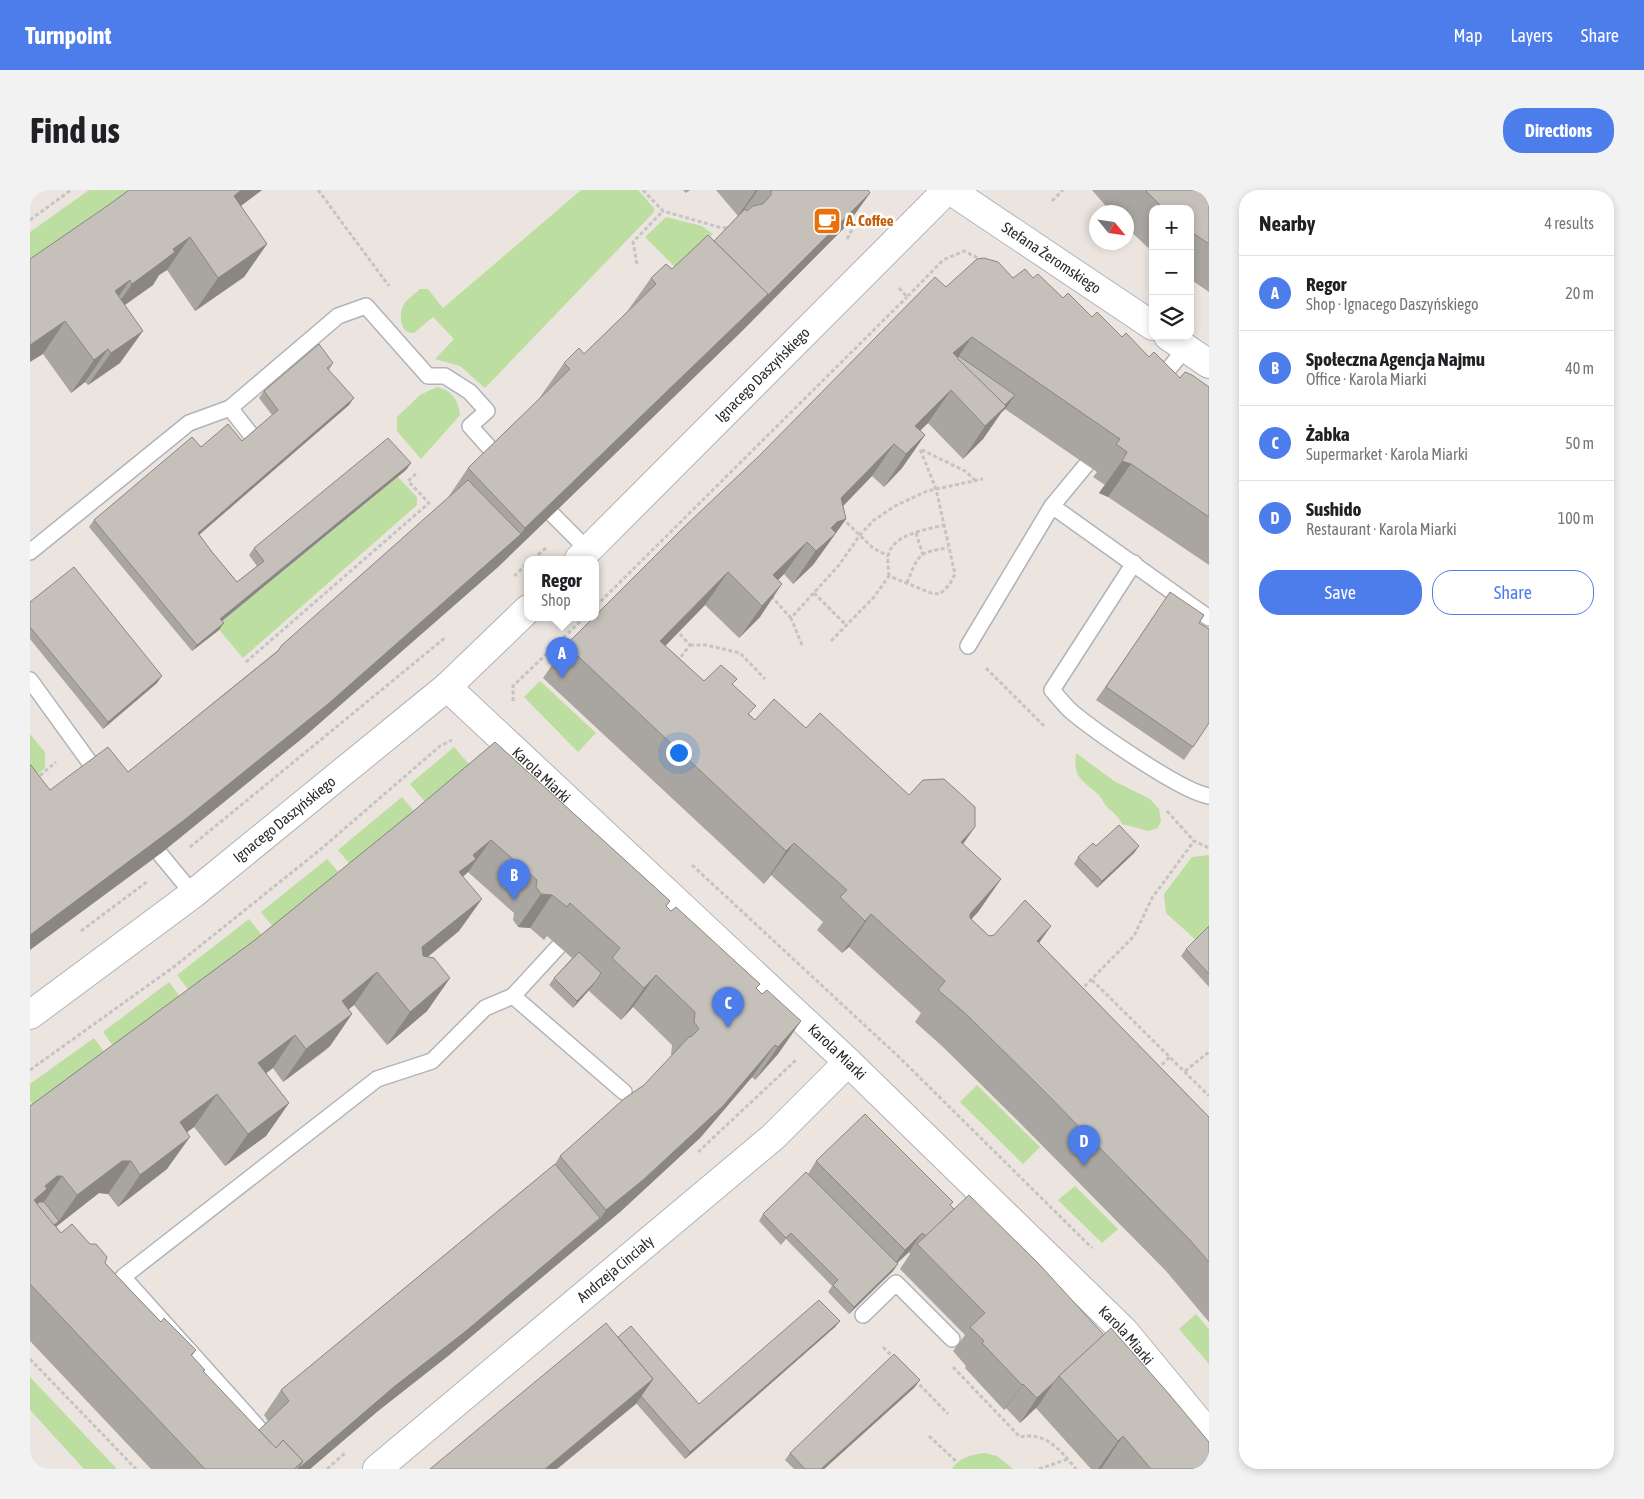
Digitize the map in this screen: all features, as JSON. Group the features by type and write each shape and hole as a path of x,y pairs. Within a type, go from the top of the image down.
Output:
{"street":[{"name":"Stefana Żeromskiego","path":"948,190 1149,323"},
{"name":"Ignacego Daszyńskiego","path":"583,555 948,190"},
{"path":"1177,342 1209,364"},
{"name":"Ignacego Daszyńskiego","path":"30,1015 193,894 447,687 524,613"},
{"name":"Karola Miarki","path":"447,687 630,868 848,1062 1124,1331 1209,1434"},
{"name":"Andrzeja Cinciały","path":"377,1469 773,1137 848,1062"}],"lane":[{"path":"30,552 189,423 230,408 338,316 366,306 428,376 444,376 470,392 487,410 470,426 495,454"},
{"path":"1145,397 1177,342"},
{"path":"230,408 252,436"},
{"path":"968,646 1052,506 1086,465"},
{"path":"1052,506 1209,618"},
{"path":"553,515 583,555"},
{"path":"1134,563 1052,690 1071,712 1137,757 1191,790 1209,796"},
{"path":"30,680 109,789"},
{"path":"164,859 193,894"},
{"path":"264,1434 123,1277 376,1079 432,1061 485,1008 513,996 559,946"},
{"path":"513,996 624,1092"},
{"path":"863,1315 896,1283 952,1339"}],"path":[{"path":"30,220 71,190"},
{"path":"318,190 389,286"},
{"path":"643,190 663,211 722,228 738,226"},
{"path":"1052,201 1063,190"},
{"path":"637,264 633,242 663,211"},
{"path":"599,603 943,260 964,251 978,257 990,266"},
{"path":"899,288 906,297"},
{"path":"889,576 931,594 940,594 950,584 954,574 936,489 920,449 916,444"},
{"path":"920,449 966,471 975,480"},
{"path":"246,662 428,503 408,481 418,472"},
{"path":"791,618 839,565 860,535 874,520 895,506 927,491 983,479"},
{"path":"837,514 873,548 888,556"},
{"path":"831,641 845,624 874,597 889,576 888,556 893,544 905,536 944,525"},
{"path":"916,533 923,554"},
{"path":"907,583 917,559 928,550 948,548"},
{"path":"507,582 524,567"},
{"path":"767,590 791,618 802,645"},
{"path":"814,593 845,624"},
{"path":"513,700 513,686 580,621"},
{"path":"76,935 164,859 452,632"},
{"path":"678,632 690,645 706,645 740,653 765,679"},
{"path":"672,667 690,645"},
{"path":"30,1070 175,966 321,849 440,746 458,740"},
{"path":"30,784 57,762"},
{"path":"1074,998 1134,936 1152,898 1194,841"},
{"path":"1092,980 1209,1096"},
{"path":"846,1007 900,1058"},
{"path":"1185,1072 1209,1052"},
{"path":"1150,1076 1170,1057"},
{"path":"952,1339 944,1351 950,1364 974,1391 1020,1436 1032,1434 1055,1444 1076,1469"},
{"path":"883,1347 896,1360"},
{"path":"30,1359 136,1469"},
{"path":"909,1374 948,1414"},
{"path":"929,1436 958,1462"},
{"path":"1039,1469 1068,1459"}],"green space":[{"path":"89,190 138,190 30,268 30,232"},
{"path":"581,190 638,190 654,208 654,212 485,388 460,366 435,359 454,339 433,317 414,333 409,332 403,327 401,318 402,308 407,300 420,289 428,289 443,308"},
{"path":"666,217 702,226 713,234 678,270 645,237"},
{"path":"437,387 447,391 454,397 460,415 421,459 397,431 397,417 420,395"},
{"path":"398,477 417,497 417,505 243,658 216,626"},
{"path":"540,681 596,733 578,752 524,697"},
{"path":"30,734 45,752 45,768 30,780"},
{"path":"454,747 470,765 426,803 410,784"},
{"path":"1076,753 1114,781 1150,799 1159,809 1161,821 1158,828 1149,831 1122,824 1098,794 1080,778 1076,768"},
{"path":"402,797 417,815 353,868 338,850"},
{"path":"1209,855 1209,930 1196,940 1166,913 1164,894 1192,857"},
{"path":"327,859 343,877 277,932 261,912"},
{"path":"249,919 265,939 193,996 177,975"},
{"path":"169,982 184,1002 118,1053 103,1032"},
{"path":"94,1038 109,1058 37,1110 30,1101 30,1084"},
{"path":"977,1085 1040,1147 1023,1164 960,1102"},
{"path":"1075,1186 1118,1229 1102,1243 1058,1200"},
{"path":"1196,1314 1209,1329 1209,1364 1179,1329"},
{"path":"30,1377 117,1469 84,1469 30,1410"},
{"path":"985,1453 997,1456 1013,1469 952,1469 966,1457"}],"building":[{"path":"129,190 241,190 234,196 267,244 218,278 190,237 173,249 175,252 132,284 130,280 115,291 143,331 111,353 108,349 94,360 65,321 30,345 30,259"},
{"path":"771,190 868,190 870,193 763,300 768,294 714,241 745,209 747,211 753,206 763,204 771,195"},
{"path":"1145,190 1209,190 1209,244 1194,234 1194,205 1160,205"},
{"path":"708,235 768,294 525,528 468,468 570,369 564,363 579,348 584,354 656,284 651,278 666,264 672,269"},
{"path":"984,258 998,262 1013,278 1025,269 1033,278 1038,274 1063,298 1068,293 1092,317 1097,312 1122,337 1126,333 1149,357 1154,352 1180,378 1185,372 1209,387 1209,517 1131,464 1122,461 1127,452 1116,444 1120,439 972,337 953,353 1006,406 985,426 951,390 915,426 925,435 906,454 894,444 841,498 846,519 837,522 831,528 836,533 816,551 807,542 773,575 782,584 762,606 728,572 660,641 704,681 721,665 737,679 732,684 756,706 748,714 755,720 774,699 806,728 820,713 909,795 923,780 944,779 975,807 975,827 961,842 1001,879 970,914 970,918 989,936 994,935 1025,900 1051,926 1037,941 1209,1117 1209,1262 1189,1239 1043,1090 966,1014 938,990 945,981 871,914 865,921 840,897 847,890 794,843 786,851 566,645 590,621 599,621 599,612 683,528 759,456 935,277 946,287 977,259"},
{"path":"319,344 333,363 327,368 354,398 198,533 212,552 237,582 264,561 254,548 388,438 411,463 220,619 224,623 197,645 94,520 192,437 201,447 228,424 242,441 278,410 264,391"},
{"path":"959,356 1015,395 1005,405 957,358"},
{"path":"468,480 521,534 328,704 183,821 30,935 30,764 50,790 108,747 128,772 278,651 282,645"},
{"path":"74,567 162,676 108,722 30,627 30,602"},
{"path":"1170,592 1204,615 1199,623 1209,629 1209,723 1193,747 1106,687"},
{"path":"495,742 670,901 666,906 671,911 676,907 760,984 756,988 762,994 767,990 801,1021 778,1047 775,1045 723,1106 643,1180 606,1210 560,1156 625,1098 644,1085 690,1036 699,1029 694,1022 695,1012 656,975 644,988 612,958 620,948 570,903 567,907 552,895 541,894 536,887 537,880 491,840 473,855 476,859 459,872 482,899 422,947 423,956 434,958 450,978 410,1012 377,972 342,1001 352,1014 306,1049 295,1035 258,1063 289,1103 248,1134 217,1094 180,1122 190,1137 140,1175 131,1161 122,1161 77,1195 62,1176 57,1176 45,1186 47,1189 34,1200 61,1233 72,1224 90,1244 96,1244 107,1257 105,1263 161,1322 164,1318 196,1350 191,1355 205,1370 203,1371 276,1448 283,1440 303,1461 294,1469 205,1469 30,1284 30,1106 255,940"},
{"path":"1119,825 1139,846 1102,881 1078,857 1093,843 1096,846"},
{"path":"1209,926 1209,974 1186,949"},
{"path":"579,952 601,973 577,1001 554,978"},
{"path":"865,1114 953,1202 950,1205 954,1209 926,1236 922,1233 905,1250 816,1161"},
{"path":"555,1164 600,1218 466,1331 395,1386 298,1469 303,1461 283,1440 276,1448 259,1430 289,1401 281,1390"},
{"path":"806,1172 898,1264 854,1307 833,1285 838,1280 791,1233 786,1238 763,1214"},
{"path":"969,1195 1039,1264 1104,1335 1037,1398 982,1343 984,1341 970,1327 985,1313 917,1244"},
{"path":"44,1202 59,1221 54,1225 37,1204"},
{"path":"819,1300 840,1321 690,1452 641,1396 653,1379 618,1337 631,1326 699,1404"},
{"path":"606,1323 653,1379 545,1469 430,1469"},
{"path":"1111,1328 1209,1442 1209,1469 1151,1469 1123,1436 1118,1441 1059,1376"},
{"path":"894,1354 920,1380 821,1469 805,1469 790,1453"}],"place":[{"name":"A. Coffee","path":"827,221"},
{"name":"Regor","path":"562,678"},
{"name":"Społeczna Agencja Najmu","path":"514,900"},
{"name":"Żabka","path":"728,1028"},
{"name":"Sushido","path":"1084,1166"}]}
